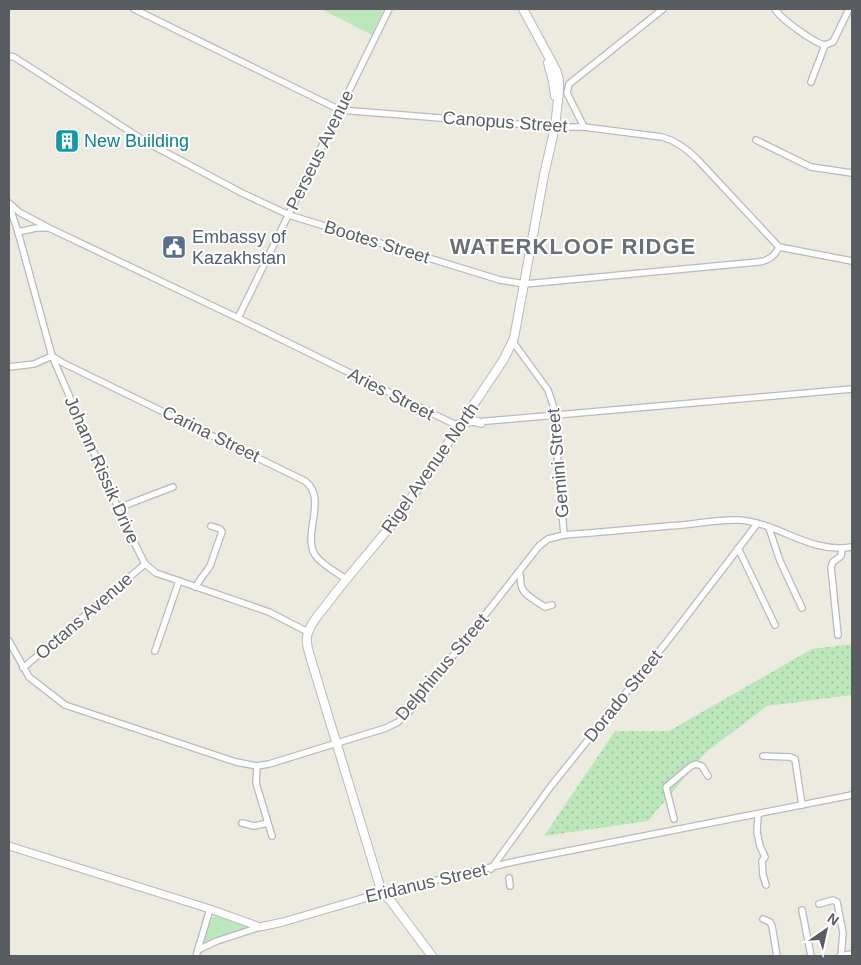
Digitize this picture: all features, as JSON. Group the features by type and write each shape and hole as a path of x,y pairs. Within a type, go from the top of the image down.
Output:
{"main road":[{"name":"Rigel Avenue North","path":"308,632 346,579 394,523 504,359 512,342 518,322 544,175 555,95 551,72 520,9"},
{"name":"Rigel Avenue North","path":"524,9 556,70 559,80 559,96 552,126"},
{"path":"470,409 471,420 481,423"},
{"path":"308,632 310,656 382,893 390,900 432,956"}],"street":[{"name":"Canopus Street","path":"134,9 340,110 584,127 662,137 679,144 697,159 779,247"},
{"name":"Perseus Avenue","path":"238,318 389,9"},
{"path":"584,127 567,92 569,84 663,9"},
{"path":"775,9 782,17 815,42 826,46"},
{"path":"811,82 826,46 833,42 849,9"},
{"name":"Bootes Street","path":"9,56 14,57 148,143 242,193 289,215 500,280 525,284 764,262 773,256 779,247"},
{"path":"756,140 811,167 852,173"},
{"name":"Aries Street","path":"9,204 19,212 49,228 238,318 447,422 460,425 852,389"},
{"name":"Johann Rissik Drive","path":"9,204 52,356 118,508 145,564 156,573 269,612 308,632"},
{"path":"18,232 36,228 49,228"},
{"path":"779,247 852,261"},
{"name":"Gemini Street","path":"512,342 548,390 553,405 564,535"},
{"path":"9,367 34,364 52,356"},
{"name":"Carina Street","path":"52,356 62,363 305,480 312,487 315,497 312,542 315,554 321,561 346,579"},
{"path":"118,508 173,487"},
{"name":"Delphinus Street","path":"9,641 23,668 33,681 73,708 236,762 257,766 337,744 392,726 404,718 538,546 548,539 564,535 731,520 757,524 825,548 842,549 852,547"},
{"name":"Dorado Street","path":"491,868 512,842 551,786 757,524"},
{"path":"195,587 210,566 222,532 220,529 211,526"},
{"path":"769,528 780,561 802,608"},
{"path":"738,548 775,625"},
{"path":"838,635 831,564 839,558 842,549"},
{"name":"Octans Avenue","path":"23,668 145,564"},
{"path":"519,572 521,575 520,585 525,592 545,607 552,605"},
{"path":"155,651 179,581"},
{"path":"763,756 790,757 795,759 802,805"},
{"path":"677,830 667,786 696,764 702,766 708,776"},
{"path":"257,766 256,784 272,836"},
{"name":"Eridanus Street","path":"260,927 382,893 517,861 852,795"},
{"path":"758,815 757,832 765,857 762,861 766,885"},
{"path":"242,823 254,826 268,823"},
{"path":"9,846 210,909 260,927"},
{"path":"509,878 510,886"},
{"path":"819,904 833,900 837,902 843,933 840,956 852,954"},
{"path":"197,953 210,909"},
{"path":"802,910 811,956"},
{"path":"763,919 770,922 772,926 777,956"},
{"path":"197,953 218,941 260,927"}],"green space":[{"path":"321,9 384,9 372,35"},
{"path":"852,644 852,695 767,706 705,753 648,821 544,836 615,731 669,731 812,649"},
{"path":"215,916 250,927 250,929 204,943 211,919"}],"place":[{"name":"New Building","path":"67,141"},
{"name":"Embassy of Kazakhstan","path":"174,247"}],"district":[{"name":"WATERKLOOF RIDGE","path":"573,246"}]}
